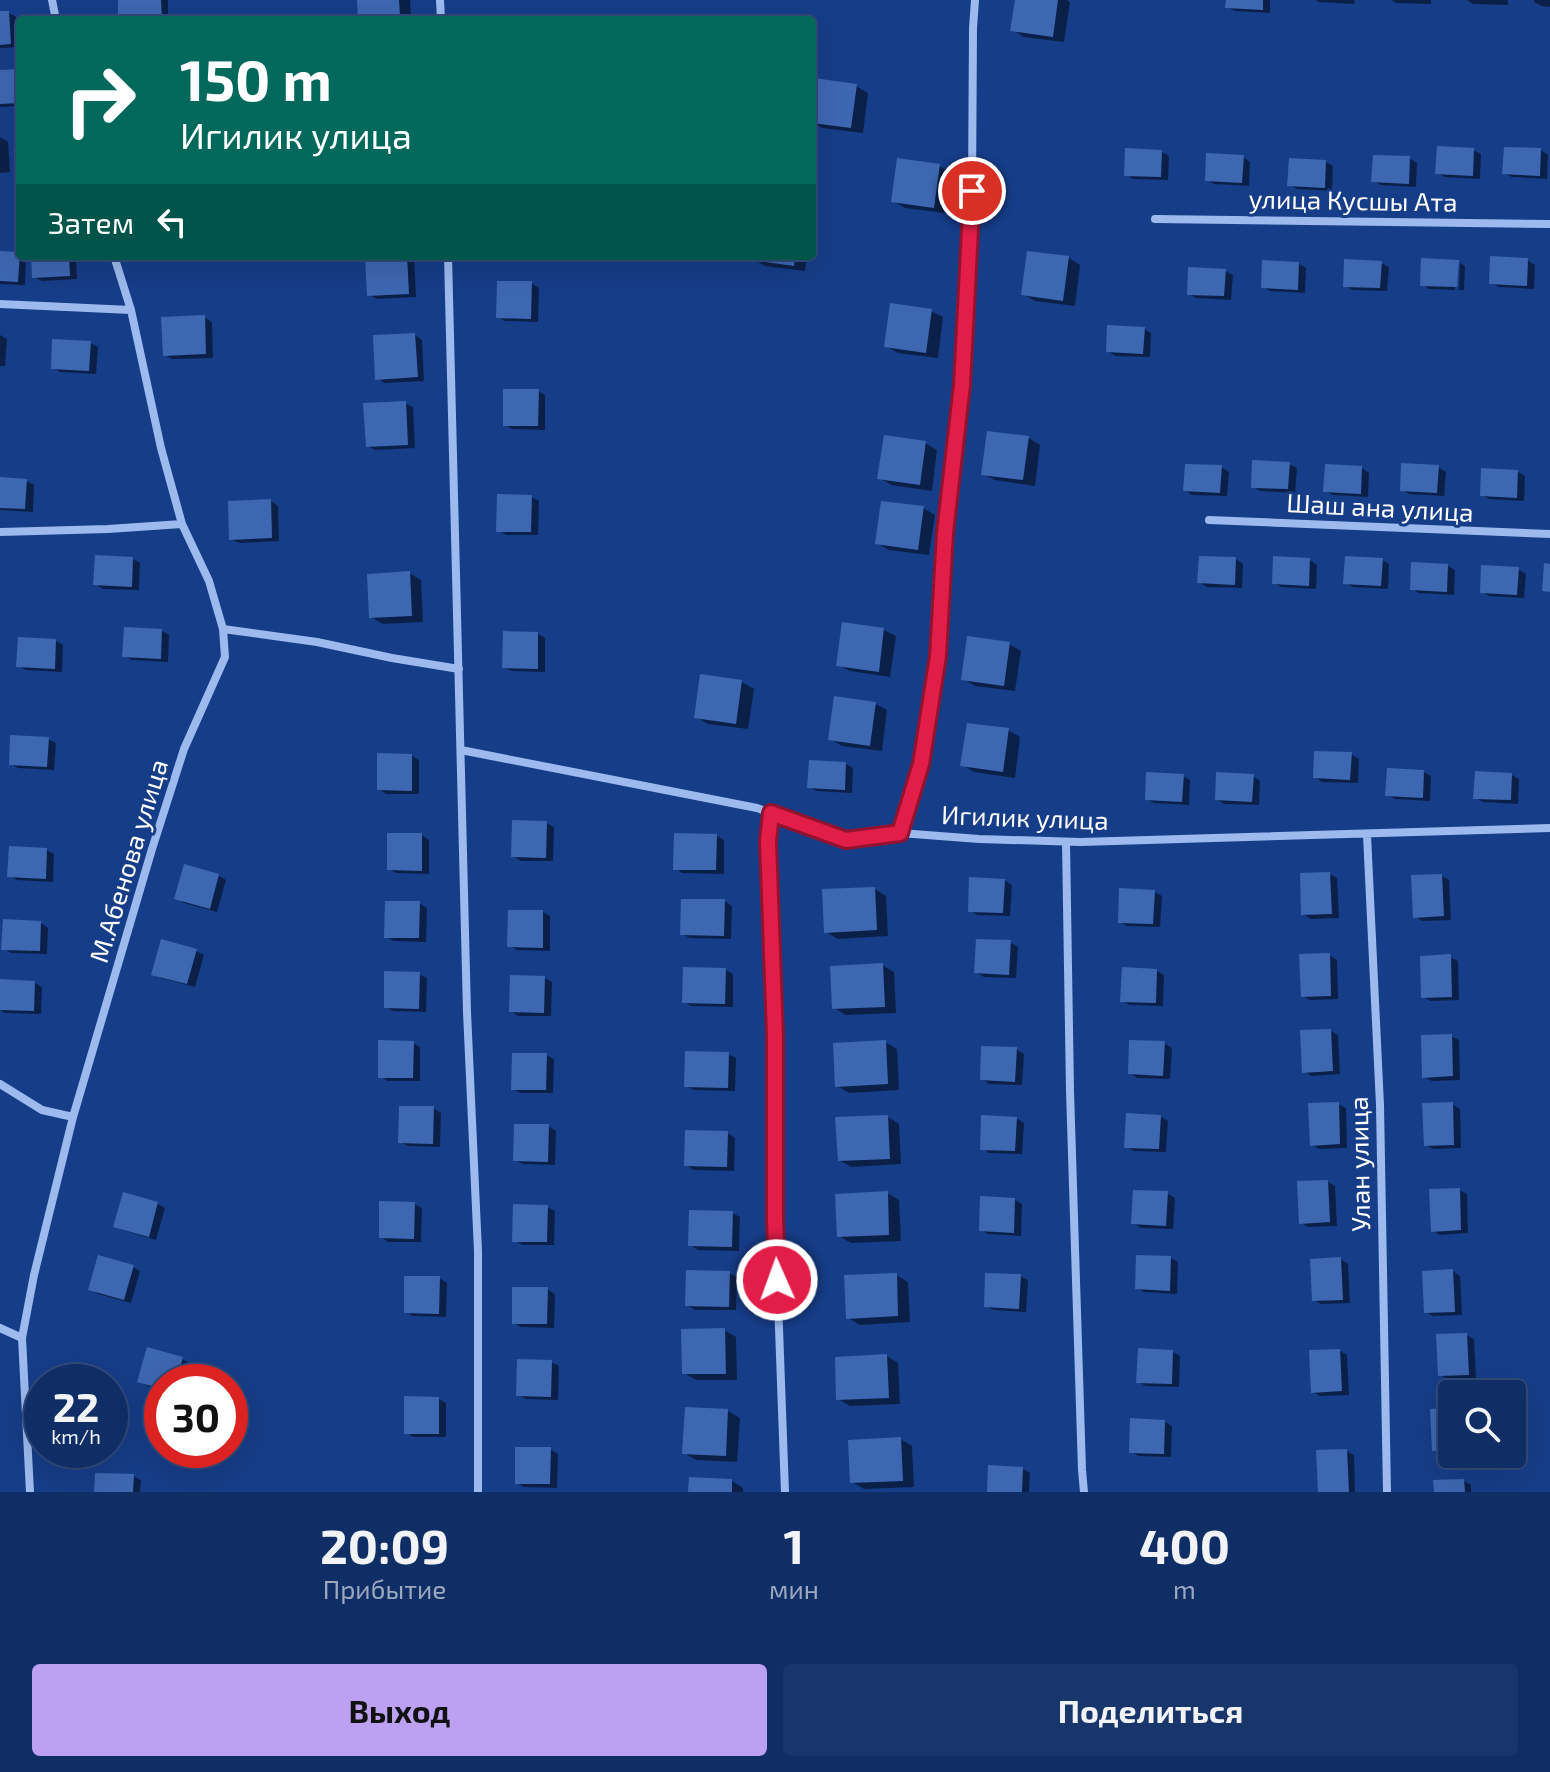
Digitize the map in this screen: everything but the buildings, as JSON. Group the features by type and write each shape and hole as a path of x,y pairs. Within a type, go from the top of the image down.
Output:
{"street":[{"path":"900,833 921,764 938,656 945,533 962,385 972,191 975,0"},
{"name":"улица Кусшы Ата","path":"1155,219 1550,224"},
{"name":"М.Абенова улица","path":"30,1492 22,1338 34,1275 73,1117 152,849 184,749 225,657 223,629 209,581 182,524 161,448 131,310 115,260"},
{"path":"448,260 467,1012 478,1251 478,1492"},
{"path":"0,304 131,310"},
{"name":"Шаш ана улица","path":"1209,520 1550,534"},
{"path":"0,532 182,524"},
{"path":"223,629 317,642 459,669"},
{"name":"Игилик улица","path":"461,750 757,808 846,840 900,833 1066,842 1550,828"},
{"path":"771,813 768,841 775,1036 775,1219 785,1492"},
{"name":"Улан улица","path":"1367,835 1380,1105 1387,1492"},
{"path":"1066,842 1070,1106 1084,1492"},
{"path":"0,1084 42,1110 73,1117"},
{"path":"0,1328 22,1338"}],"route":[{"path":"777,1280 775,1036 768,841 771,813 846,840 900,833 921,764 938,656 945,533 962,385 972,191"}]}
